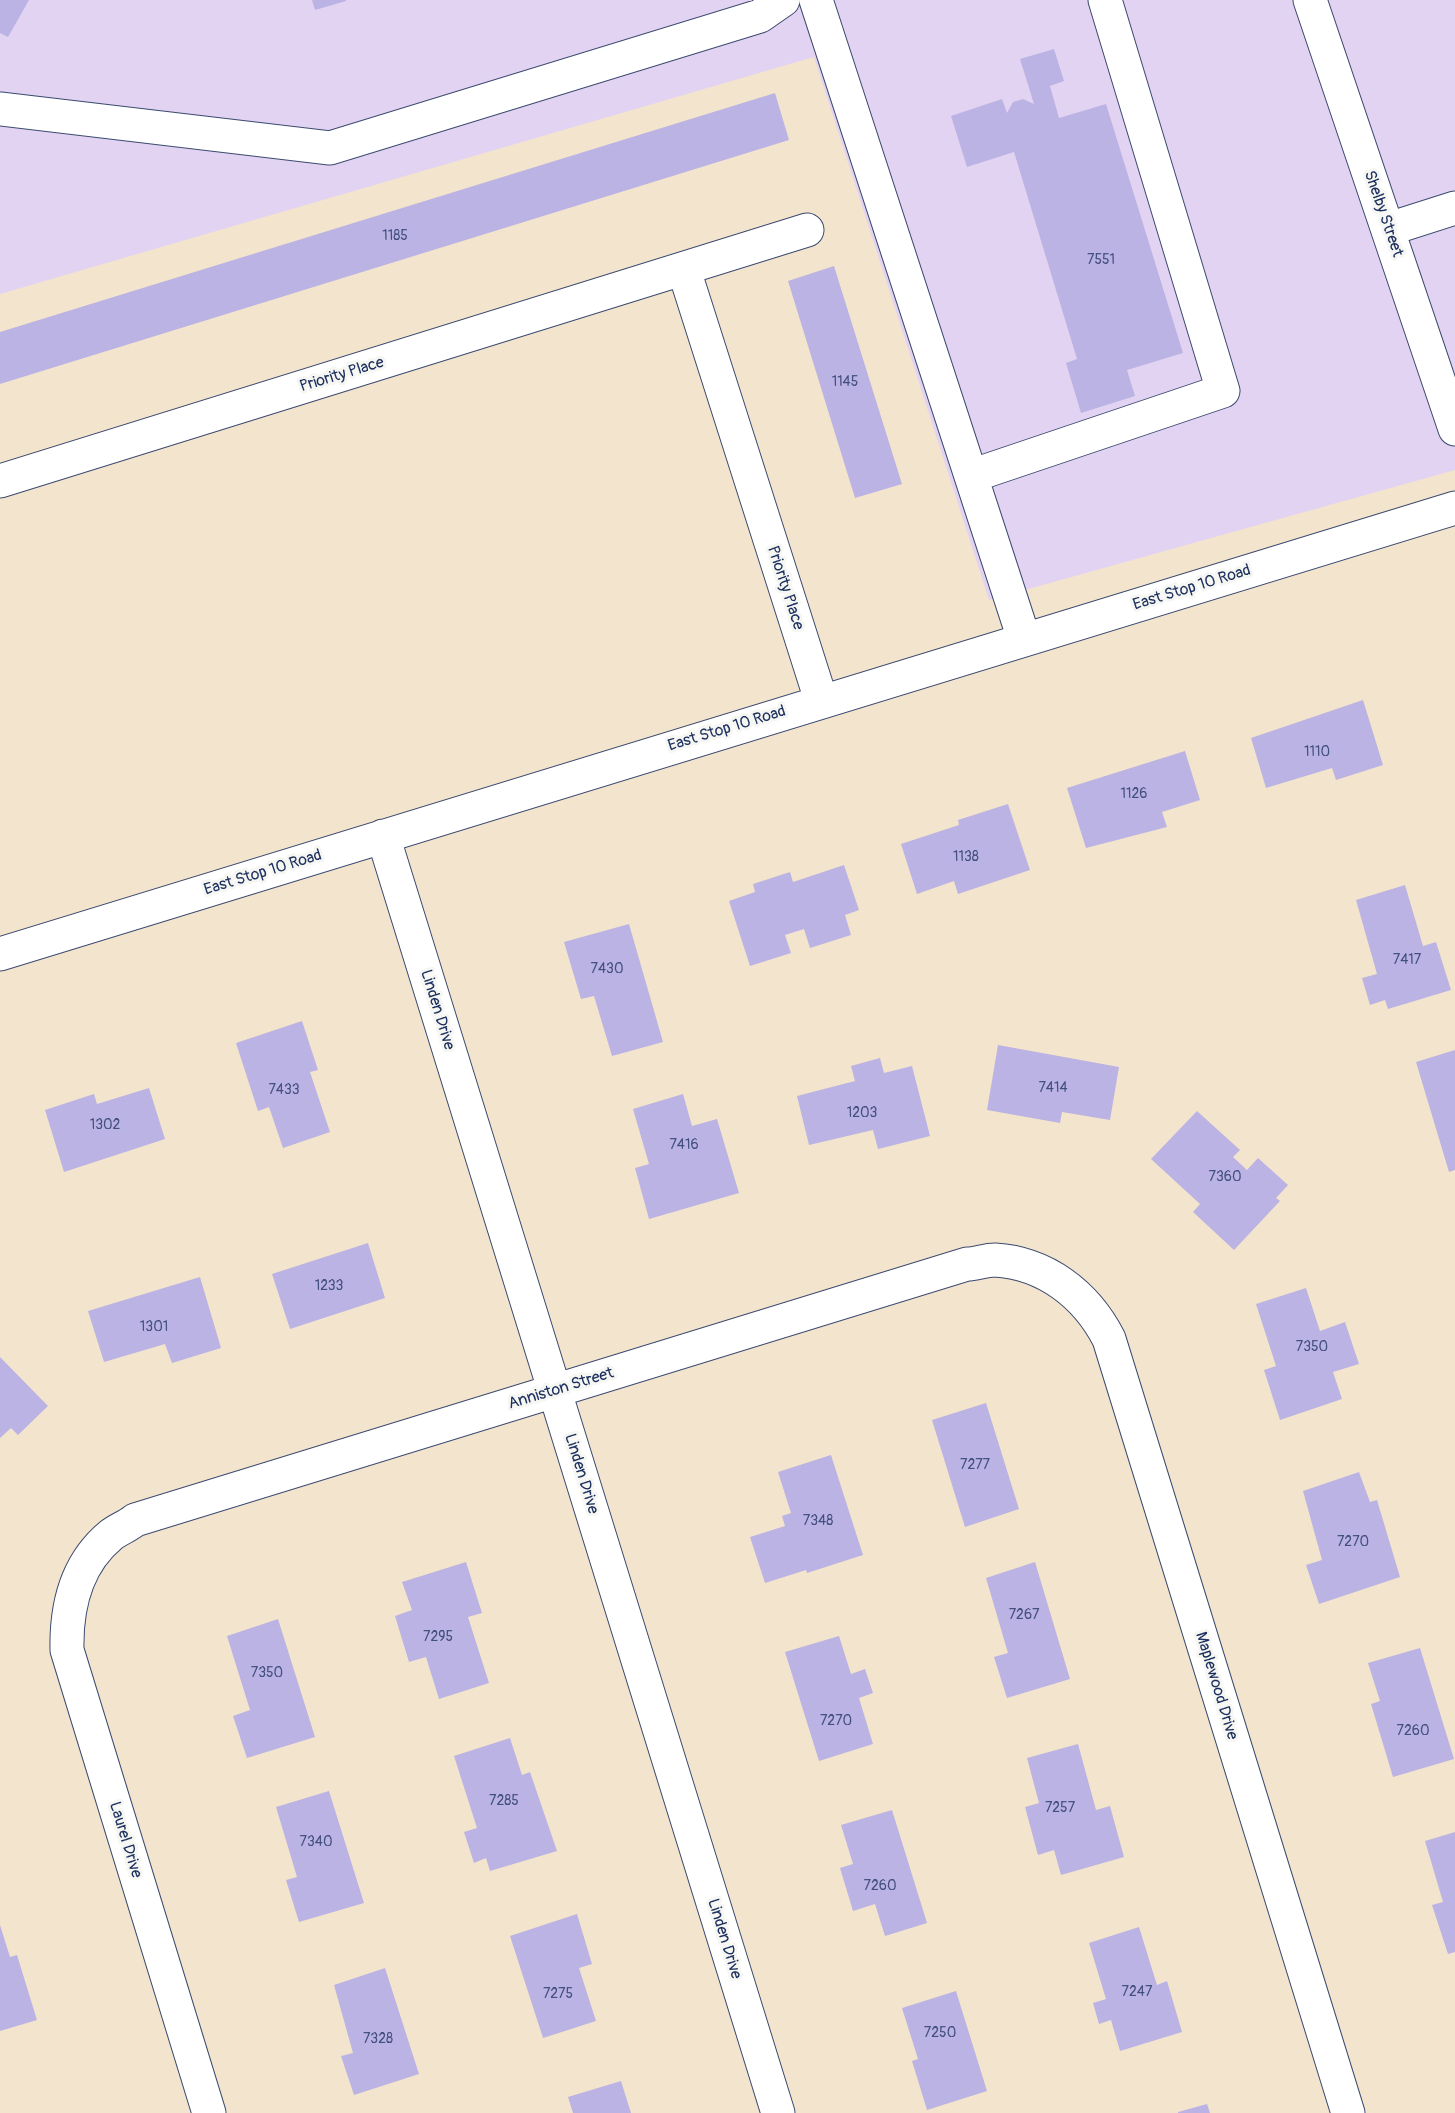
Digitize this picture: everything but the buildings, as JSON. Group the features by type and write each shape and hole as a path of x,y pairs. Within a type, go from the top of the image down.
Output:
{"street":[{"path":"0,109 330,148 760,16 783,0"},
{"path":"816,0 1023,639"},
{"path":"970,476 1223,391 1105,0"},
{"name":"Shelby Street","path":"1310,0 1455,429"},
{"path":"1389,229 1455,208"},
{"name":"Priority Place","path":"0,481 807,230"},
{"name":"Priority Place","path":"684,270 821,700"},
{"name":"East Stop 10 Road","path":"0,954 821,700 1455,508"},
{"name":"Linden Drive","path":"383,836 778,2113"},
{"name":"Anniston Street","path":"85,1567 93,1553 109,1537 135,1520 967,1264 996,1260 1017,1263 1054,1278"},
{"name":"Maplewood Drive","path":"1054,1278 1074,1292 1087,1306 1109,1339 1348,2113"},
{"name":"Laurel Drive","path":"85,1567 76,1584 66,1630 70,1661 209,2113"}],"shaded area":[{"path":"0,0 1455,0 1455,470 989,600 814,57 0,294"}]}
